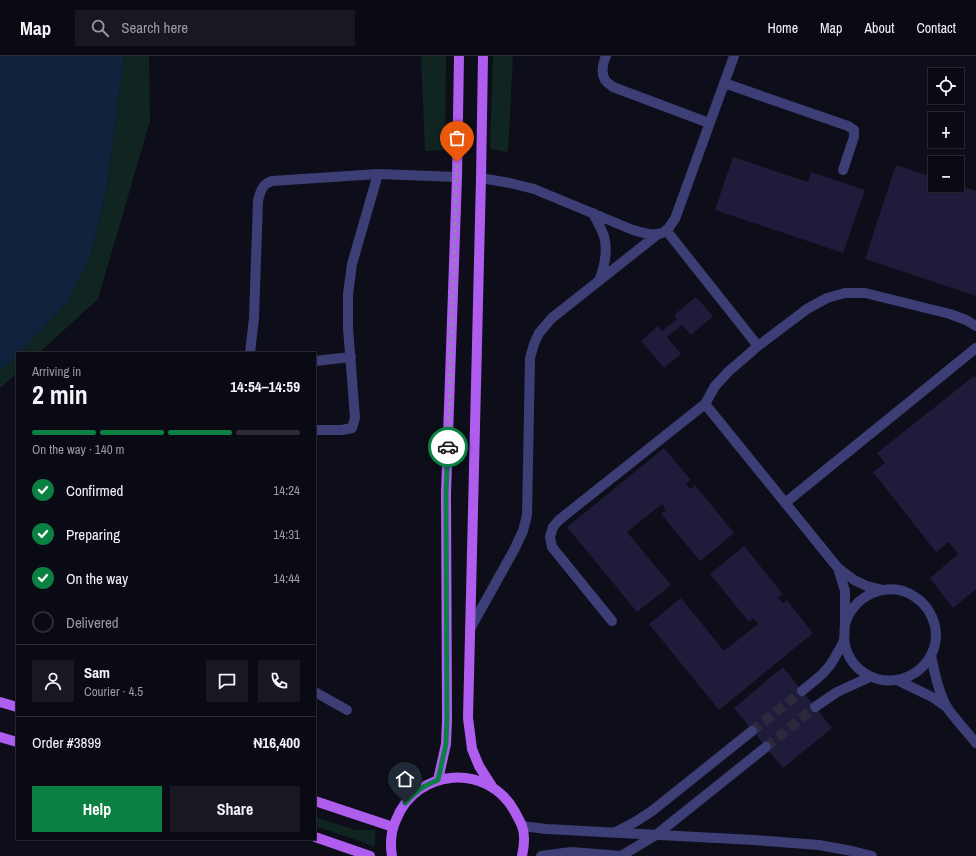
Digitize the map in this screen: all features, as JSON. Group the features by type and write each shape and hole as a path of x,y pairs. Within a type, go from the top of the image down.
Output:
{"main road":[{"path":"438,780 446,744 447,719 446,493 457,177 459,56"},
{"path":"483,56 468,718 472,749 479,766 493,788"},
{"path":"0,702 16,708"},
{"path":"0,737 16,742"},
{"path":"392,856 391,839 393,827 398,814 405,803 414,793 426,785 438,780 461,777 483,782 503,796 511,805 522,826 524,841 522,856"},
{"path":"316,801 393,827"},
{"path":"316,837 370,856"}],"street":[{"path":"606,56 604,60 603,73 605,80 613,87 709,124"},
{"path":"470,629 523,531 527,515 530,358 539,333 552,318 662,232 675,219 734,56"},
{"path":"724,82 848,126 854,130 854,137 843,170"},
{"path":"316,430 342,430 352,428 356,418 348,328 348,294 352,264 378,174"},
{"path":"250,352 254,318 258,201 259,193 266,183 272,181 378,174 457,177"},
{"path":"481,178 534,189 633,230 645,233 662,232"},
{"path":"593,213 604,238 604,269 599,281"},
{"path":"662,232 758,346"},
{"path":"612,621 552,547 550,537 553,527 565,515 705,404 716,386 729,370 758,346 808,309 827,298 845,293 865,293 942,312 966,320 976,326"},
{"path":"785,503 976,348"},
{"path":"316,361 351,358"},
{"path":"705,404 838,568 854,580 867,586 883,590"},
{"path":"838,568 845,591 844,639 848,655 857,668 870,677 885,681 901,680 915,674 927,663 934,649 936,633 933,619 926,606 915,596 901,590 887,589 873,592 860,600 851,611 845,624"},
{"path":"802,691 822,674 833,660 844,639"},
{"path":"930,655 934,672 948,708"},
{"path":"815,707 837,692 870,677"},
{"path":"897,680 932,697 948,708 976,743"},
{"path":"316,693 347,710"},
{"path":"615,833 652,811 752,731"},
{"path":"542,856 571,852 622,856 656,835 676,820 766,747"},
{"path":"522,826 546,829 819,845 872,856"}],"green space":[{"path":"124,56 149,56 150,121 98,299 40,352 20,352 68,302 91,255 107,186"},
{"path":"421,56 446,56 445,150 425,151"},
{"path":"493,56 513,56 508,152 490,149"},
{"path":"16,356 16,374 0,388 0,370"},
{"path":"316,817 356,830 376,830 374,847 316,826"}],"water":[{"path":"0,56 124,56 107,186 91,255 68,302 20,352 16,352 16,356 8,364 0,370"}],"building":[{"path":"733,157 808,182 811,172 865,190 843,253 715,210"},
{"path":"896,165 928,176 928,192 964,192 964,187 976,191 976,296 865,259"},
{"path":"696,297 713,316 691,335 682,325 667,337 681,354 664,368 641,341 658,326 662,331 677,319 674,315"},
{"path":"974,376 976,379 976,589 953,608 930,578 958,554 949,542 936,552 873,472 885,463 877,453"},
{"path":"664,448 691,480 686,484 690,489 695,485 734,533 700,561 661,514 666,510 662,504 627,532 671,585 637,612 567,527"},
{"path":"744,546 783,594 778,598 783,603 787,600 813,633 719,710 649,624 681,598 724,651 758,624 754,618 749,622 710,574"},
{"path":"783,667 832,728 783,768 734,708"}],"tunnel":[{"path":"752,731 802,691"},
{"path":"766,747 815,707"}],"way so far":[{"path":"448,447 457,162"}],"route":[{"path":"405,803 414,793 426,785 438,780 446,744 446,493 448,447"}]}
